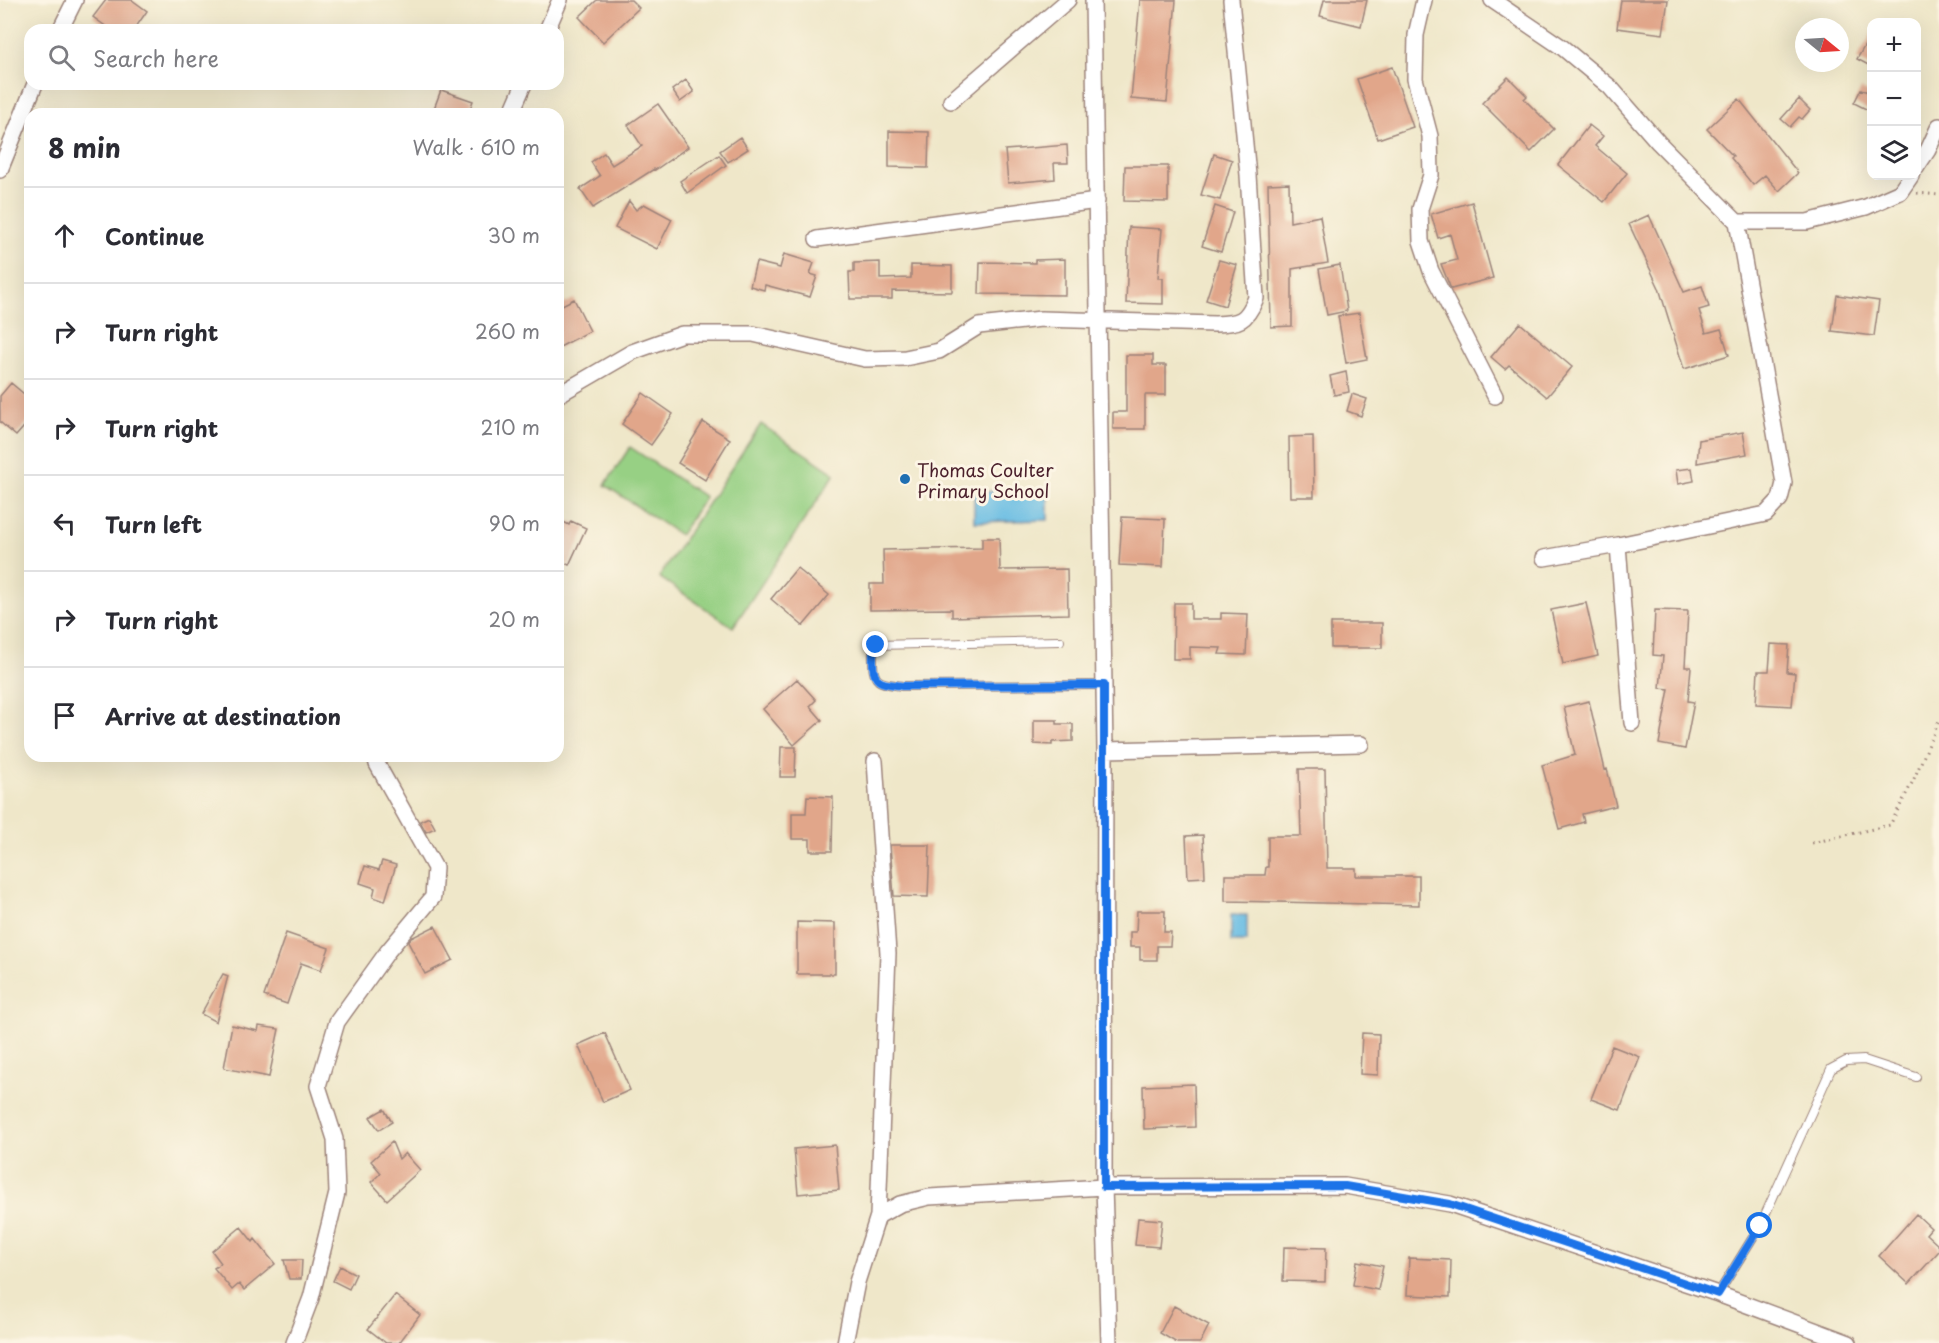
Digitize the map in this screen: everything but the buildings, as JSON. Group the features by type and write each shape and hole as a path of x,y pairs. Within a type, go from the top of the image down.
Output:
{"street":[{"path":"63,24 75,0"},
{"path":"550,24 560,0"},
{"path":"951,101 1068,0"},
{"path":"1093,0 1105,750 1104,1187 1109,1343"},
{"path":"564,392 632,352 682,334 753,334 866,359 895,358 939,351 979,326 1041,319 1234,323 1249,315 1256,298 1231,0"},
{"path":"1424,0 1416,35 1415,79 1430,136 1431,175 1420,209 1421,241 1431,271 1495,396"},
{"path":"1492,0 1563,48 1610,87 1658,142 1737,222 1784,483 1779,499 1766,514 1544,558"},
{"path":"25,108 33,90"},
{"path":"514,108 521,90"},
{"path":"0,170 24,111"},
{"path":"1921,161 1939,126"},
{"path":"1737,222 1807,222 1866,207 1900,192 1908,180"},
{"path":"817,239 1097,201"},
{"path":"1618,545 1632,723"},
{"path":"1105,750 1360,744"},
{"path":"845,1343 857,1282 878,1216 888,953 875,761"},
{"path":"294,1343 311,1298 337,1193 334,1139 318,1086 337,1022 388,951 433,897 435,868 376,762"},
{"path":"878,1216 900,1204 929,1197 1104,1187 1345,1186 1450,1204 1718,1294 1849,1343"}],"lane":[{"path":"1060,641 876,645 873,650 873,675 884,683 902,686 1104,685"},
{"path":"1718,1294 1760,1226 1831,1069 1846,1060 1864,1060 1916,1077"}],"path":[{"path":"1812,843 1890,825 1913,781 1939,721"}],"green space":[{"path":"761,424 835,474 733,627 659,577"},
{"path":"630,447 705,497 680,535 605,485"}],"water":[{"path":"1048,490 1048,520 974,522 974,492"},
{"path":"1231,915 1247,915 1247,942 1231,942"}],"place":[{"name":"Thomas Coulter Primary School","path":"905,479"}],"route":[{"path":"876,645 873,650 873,675 884,683 902,686 1104,685 1104,1187 1345,1186 1450,1204 1718,1294 1760,1226"}]}
